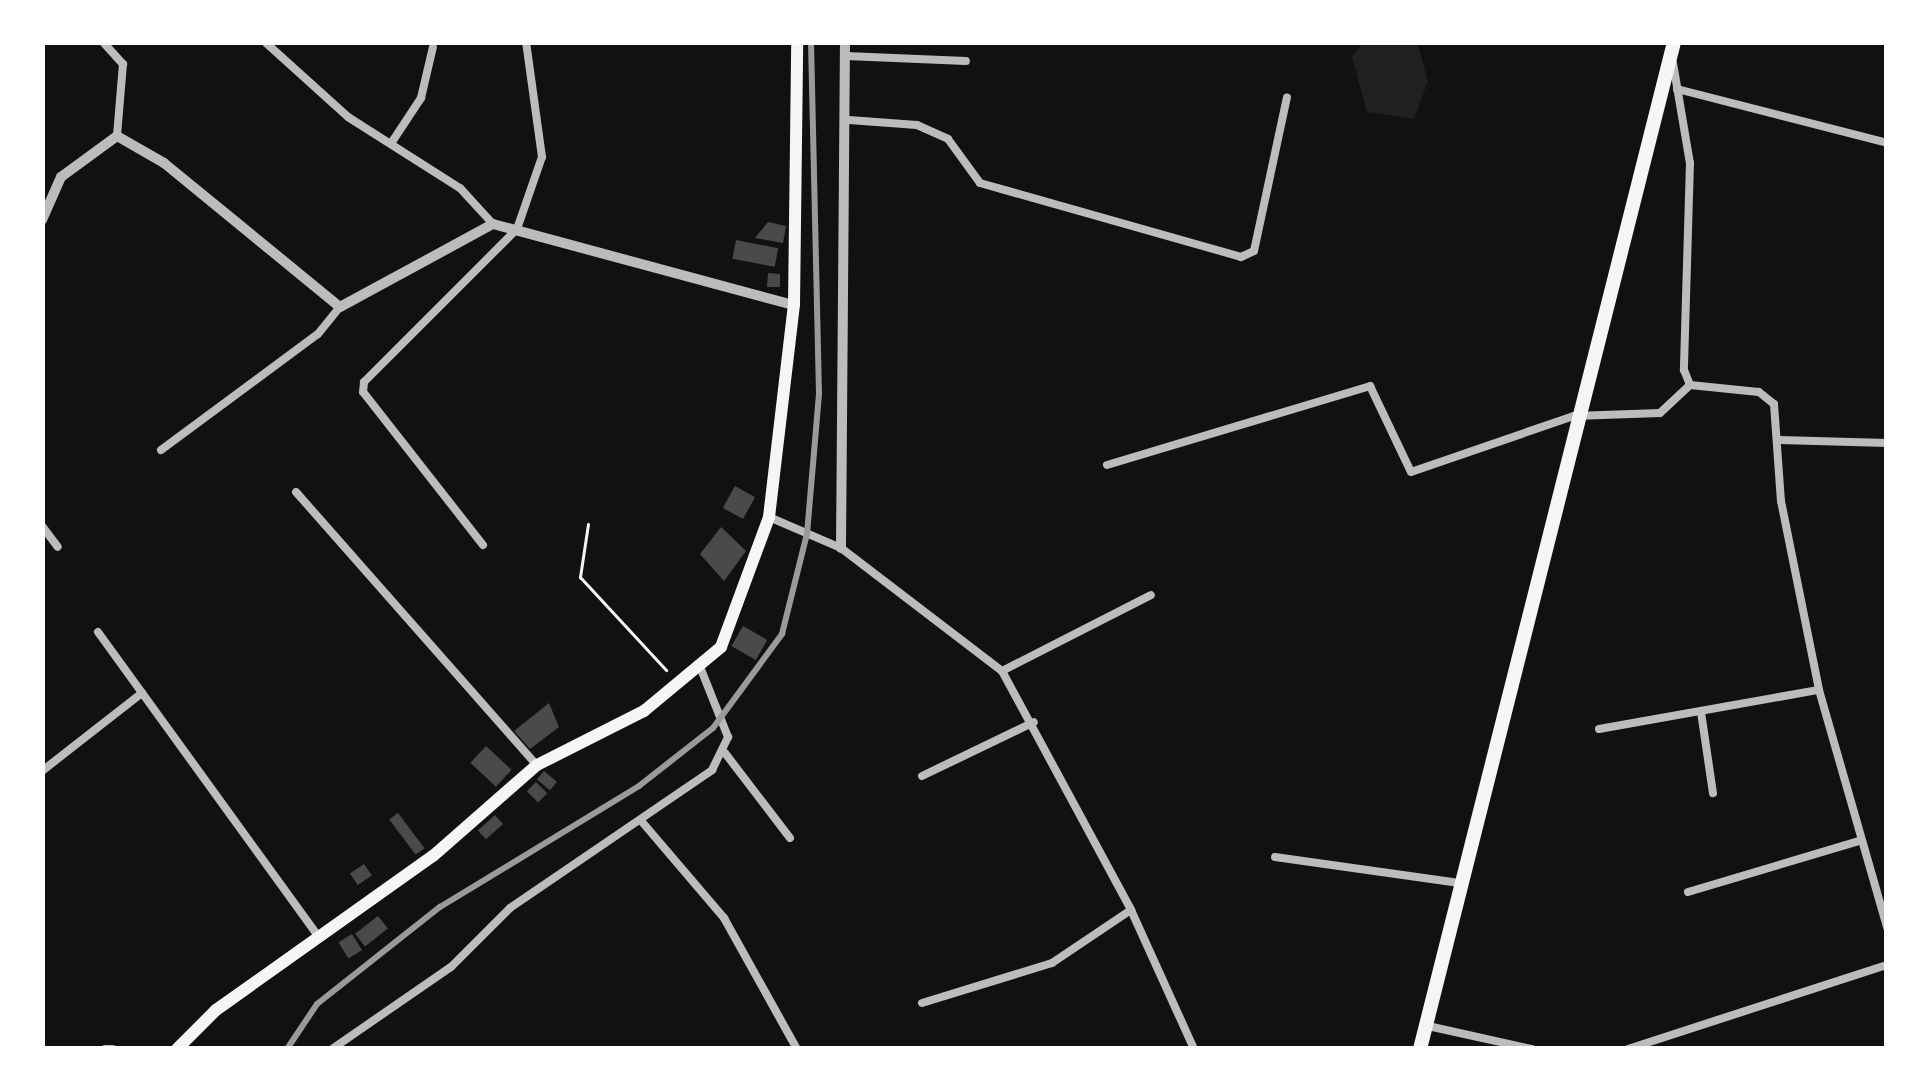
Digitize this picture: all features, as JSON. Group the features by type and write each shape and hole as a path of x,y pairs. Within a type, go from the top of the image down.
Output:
{"highway":[{"path":"1420,1049 1574,416 1673,49"}],"main road":[{"path":"177,1049 216,1010 320,938 537,765 701,669 747,592 769,517 794,305 797,42"}],"street":[{"path":"42,220 61,177 117,136 123,64 103,42"},
{"path":"265,42 348,117 460,188 493,224 794,305"},
{"path":"483,544 363,392 364,382 517,229 542,157 526,42"},
{"path":"841,548 849,120 845,42"},
{"path":"392,142 422,98 433,47"},
{"path":"1673,49 1690,163 1681,340 1690,385"},
{"path":"846,56 966,61"},
{"path":"1677,89 1887,142"},
{"path":"849,120 916,124 948,139 980,183 1241,257 1254,250 1287,98"},
{"path":"117,136 164,163 340,307"},
{"path":"160,450 318,334 340,307 493,224"},
{"path":"1107,465 1370,386 1411,472 1574,416 1660,413 1690,385 1759,392 1774,404 1781,501 1819,690 1887,927"},
{"path":"1780,440 1887,443"},
{"path":"296,491 537,765"},
{"path":"769,517 841,548 1002,671 1034,722 1131,910 1194,1049"},
{"path":"42,526 58,548"},
{"path":"1002,671 1151,595"},
{"path":"98,632 320,938"},
{"path":"701,669 724,713 725,753 790,838"},
{"path":"1599,729 1819,690"},
{"path":"42,771 142,693"},
{"path":"1701,712 1713,793"},
{"path":"922,776 1034,722"},
{"path":"332,1049 452,967 510,908 643,823 725,753"},
{"path":"643,823 724,918 797,1049"},
{"path":"1688,892 1859,841"},
{"path":"1275,856 1461,883"},
{"path":"922,1003 1052,963 1131,910"},
{"path":"1628,1049 1887,965"},
{"path":"1426,1025 1532,1049"}],"path":[{"path":"588,524 580,578 680,685"}],"shaded area":[{"path":"1364,42 1417,42 1428,81 1414,119 1367,112 1352,57"}],"building":[{"path":"768,222 786,226 783,243 755,238"},
{"path":"736,240 778,248 775,267 732,259"},
{"path":"768,273 780,274 780,287 767,287"},
{"path":"735,486 755,497 743,519 723,508"},
{"path":"721,527 746,551 724,581 700,554"},
{"path":"743,626 767,640 756,660 732,646"},
{"path":"549,703 559,727 530,749 514,731"},
{"path":"486,746 512,770 496,787 470,763"},
{"path":"544,771 557,782 550,790 537,779"},
{"path":"536,782 547,793 538,803 527,791"},
{"path":"398,813 424,848 416,855 389,820"},
{"path":"495,815 503,824 486,839 478,830"},
{"path":"364,864 372,876 358,885 350,874"},
{"path":"378,916 388,929 365,946 355,934"},
{"path":"352,934 362,950 348,959 338,942"}],"railway":[{"path":"287,1049 317,1004 440,907 639,786 713,728 782,634 807,534 819,394 811,42"}]}
